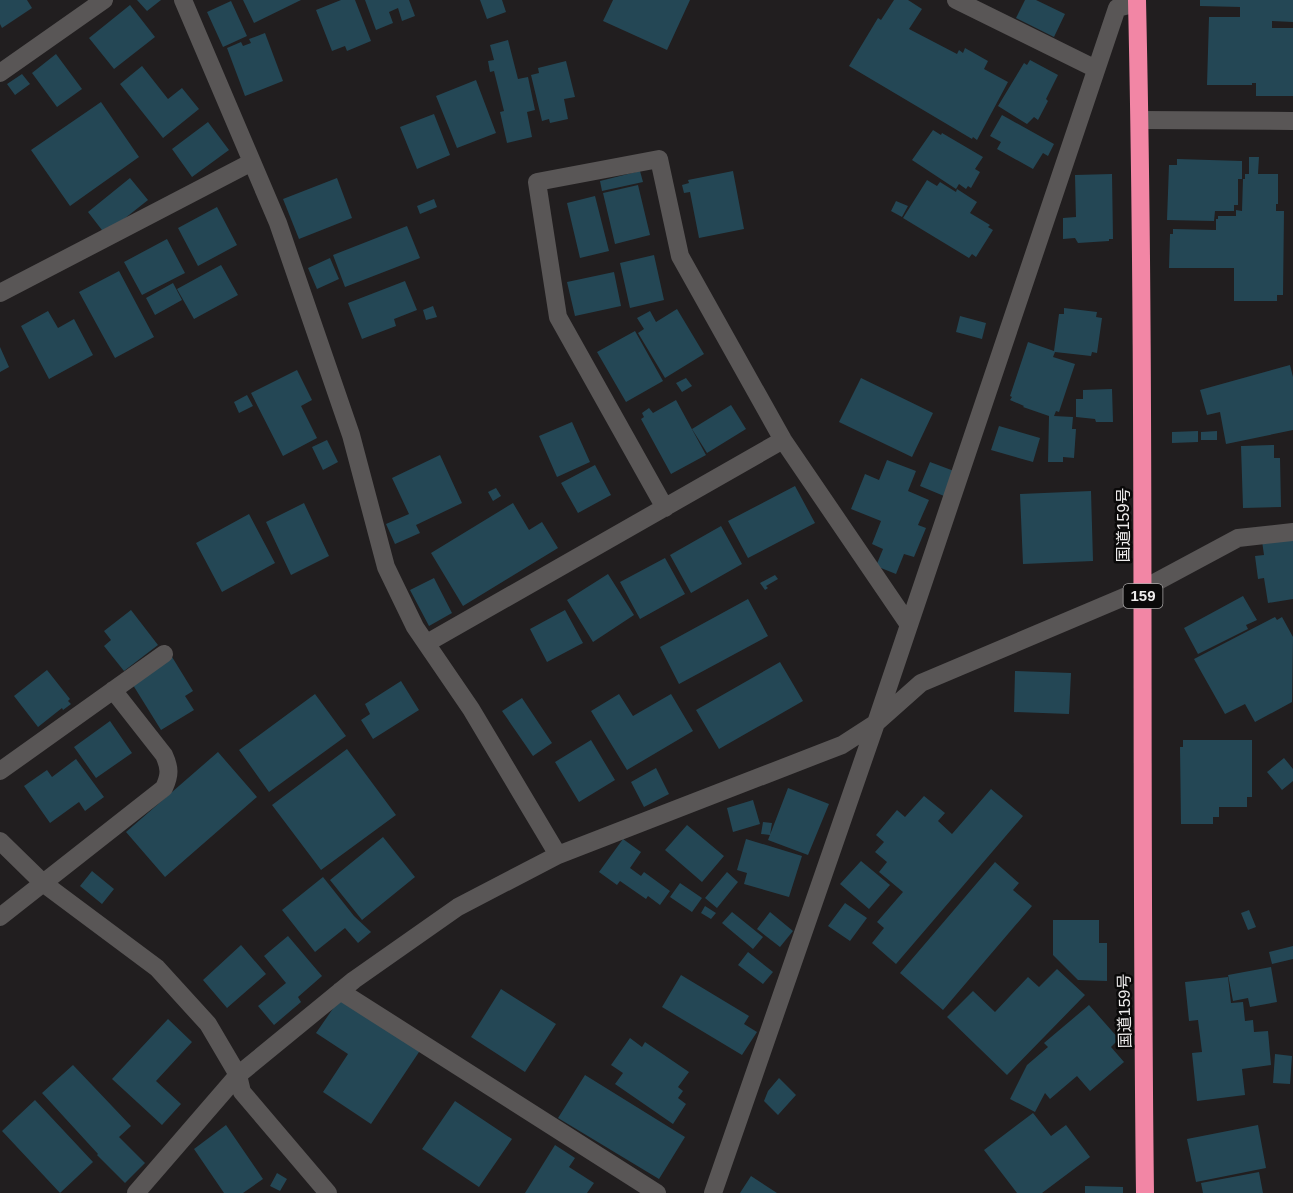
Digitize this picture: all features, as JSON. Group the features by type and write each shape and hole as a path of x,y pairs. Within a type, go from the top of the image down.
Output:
{"highway":[{"name":"国道159号","path":"1137,1 1140,120 1143,589 1142,948 1145,1193"}],"street":[{"path":"0,73 104,0"},
{"path":"183,0 278,223 351,435 386,567 415,627 471,709 558,855"},
{"path":"956,0 1096,69"},
{"path":"713,1193 876,723 1117,8 1137,1"},
{"path":"1140,120 1293,121"},
{"path":"665,508 558,317 537,182 659,159 680,256 783,440 909,625"},
{"path":"0,293 252,162"},
{"path":"427,643 783,440"},
{"path":"136,1193 238,1075 340,991 458,907 558,855 842,745 876,723 921,683 1143,589 1238,538 1293,532"},
{"path":"0,771 164,654"},
{"path":"0,918 164,788 169,776 169,765 164,755 112,690"},
{"path":"0,841 43,883 157,968 208,1024 238,1075 242,1092 328,1193"},
{"path":"340,991 657,1193"}],"building":[{"path":"0,0 27,0 32,8 2,28"},
{"path":"137,0 161,0 147,11"},
{"path":"243,0 301,0 254,23"},
{"path":"341,0 355,0 371,41 347,51 345,46 332,51 316,10"},
{"path":"365,0 409,0 415,16 402,21 398,8 389,12 393,23 376,30"},
{"path":"480,0 502,0 506,12 487,19"},
{"path":"613,0 690,0 667,50 603,21"},
{"path":"894,0 908,0 922,9 909,29 957,54 959,50 963,53 965,48 988,61 984,69 1008,82 977,140 849,66 878,18 881,20"},
{"path":"1025,0 1036,0 1065,14 1054,37 1016,18"},
{"path":"1200,0 1293,0 1293,22 1272,21 1272,28 1293,28 1293,96 1256,96 1256,83 1252,85 1207,85 1209,17 1240,17 1240,7 1200,6"},
{"path":"231,1 247,36 223,47 207,12"},
{"path":"130,5 155,37 114,69 89,38"},
{"path":"265,33 283,81 245,96 227,48 241,42 243,46 251,43 249,39"},
{"path":"508,40 518,79 528,77 535,110 527,112 532,137 507,143 500,112 504,111 494,71 490,72 488,61 494,60 490,45"},
{"path":"56,54 82,89 57,107 32,73"},
{"path":"1030,60 1058,75 1038,120 1034,117 1027,124 998,106 1024,63 1027,65"},
{"path":"566,61 575,97 564,99 568,119 550,123 549,119 542,121 531,75 539,73 538,68"},
{"path":"142,66 168,99 182,88 199,109 163,138 120,84"},
{"path":"22,74 30,84 15,95 7,84"},
{"path":"476,80 496,133 457,148 436,96"},
{"path":"101,102 139,157 70,206 31,150"},
{"path":"434,114 450,155 417,169 400,127"},
{"path":"1002,115 1054,144 1048,156 1043,153 1033,169 997,149 1001,142 990,136"},
{"path":"208,122 229,150 192,177 172,149"},
{"path":"933,130 983,157 975,169 980,172 971,188 968,186 966,189 959,184 956,189 912,160"},
{"path":"1249,157 1259,157 1258,174 1278,174 1276,211 1284,211 1283,295 1277,295 1277,301 1234,301 1234,268 1169,268 1170,234 1173,234 1173,229 1216,230 1218,216 1236,216 1236,210 1242,211 1243,179 1245,179 1245,174 1249,174"},
{"path":"1177,159 1242,161 1242,179 1238,179 1238,205 1234,205 1234,211 1215,211 1214,221 1167,220 1169,165 1177,165"},
{"path":"640,171 643,182 602,191 600,181"},
{"path":"733,171 744,229 699,238 690,192 684,193 682,185 689,183 688,180"},
{"path":"1112,174 1113,239 1078,243 1075,238 1063,239 1063,218 1076,217 1075,175"},
{"path":"130,178 148,200 105,234 88,212"},
{"path":"337,178 352,218 299,239 283,199"},
{"path":"927,180 937,186 940,182 956,192 957,189 977,202 970,213 990,225 988,227 993,230 976,257 972,254 969,258 903,218"},
{"path":"638,185 650,235 615,244 603,193"},
{"path":"595,196 609,251 580,258 567,203"},
{"path":"434,199 437,207 420,214 417,206"},
{"path":"896,201 908,206 902,217 891,211"},
{"path":"217,207 237,245 198,266 178,228"},
{"path":"407,226 420,258 345,287 333,255"},
{"path":"167,239 185,273 142,295 124,262"},
{"path":"654,255 664,300 630,308 620,263"},
{"path":"330,258 339,279 317,289 308,268"},
{"path":"221,265 238,295 194,319 177,289"},
{"path":"119,271 154,337 115,358 79,292"},
{"path":"614,272 621,306 575,316 567,282"},
{"path":"405,281 417,310 394,319 396,326 362,339 348,303"},
{"path":"173,283 182,300 155,315 146,298"},
{"path":"433,306 437,317 426,320 423,310"},
{"path":"1064,308 1097,312 1096,317 1102,318 1097,353 1092,352 1091,356 1055,352 1053,357 1075,364 1059,412 1056,411 1054,416 1073,417 1072,429 1076,429 1074,458 1063,457 1063,462 1048,462 1049,416 1023,407 1010,400 1012,397 1010,396 1028,342 1054,351 1059,314 1064,314"},
{"path":"677,309 704,354 665,378 638,333 644,329 637,318 650,311 656,322"},
{"path":"48,311 58,328 74,319 93,355 49,379 21,326"},
{"path":"960,316 986,323 982,339 956,332"},
{"path":"635,331 663,381 626,402 597,352"},
{"path":"0,347 9,367 0,372"},
{"path":"1290,365 1293,377 1293,430 1226,444 1220,412 1207,415 1200,390"},
{"path":"297,370 312,400 301,406 317,438 283,456 251,393"},
{"path":"686,378 692,386 682,392 676,383"},
{"path":"861,378 933,413 912,457 839,422"},
{"path":"1112,389 1113,422 1096,422 1095,419 1076,417 1076,399 1083,399 1083,390"},
{"path":"247,395 253,406 239,413 234,402"},
{"path":"676,400 706,455 671,474 641,419 644,417 642,413 649,408 653,413"},
{"path":"731,405 746,429 707,453 692,429"},
{"path":"572,422 590,462 557,477 539,436"},
{"path":"999,426 1040,438 1033,462 991,450"},
{"path":"1198,431 1198,442 1172,443 1172,432"},
{"path":"1217,431 1217,440 1201,440 1201,432"},
{"path":"327,440 338,462 323,470 312,447"},
{"path":"1274,445 1274,458 1280,458 1281,507 1243,508 1241,446"},
{"path":"440,455 462,503 416,525 420,533 395,544 386,524 409,514 392,478"},
{"path":"887,460 916,471 908,491 929,500 918,525 926,528 914,557 904,554 896,574 876,566 883,549 872,544 881,521 851,509 865,474 879,480"},
{"path":"930,462 954,471 944,496 920,486"},
{"path":"595,465 611,495 578,513 561,483"},
{"path":"795,486 815,523 748,558 728,521"},
{"path":"496,488 501,496 493,501 488,492"},
{"path":"1091,491 1093,561 1023,564 1020,494"},
{"path":"304,503 329,556 291,575 266,522"},
{"path":"513,503 529,530 542,522 558,548 463,606 431,553"},
{"path":"249,514 275,563 222,592 196,543"},
{"path":"721,526 742,564 691,593 670,555"},
{"path":"1293,536 1293,599 1268,603 1264,578 1258,579 1255,556 1264,555 1262,541"},
{"path":"665,558 685,594 640,619 620,582"},
{"path":"608,574 634,615 593,642 567,600"},
{"path":"775,575 778,579 766,586 768,588 765,590 760,583"},
{"path":"434,578 452,613 429,626 410,590"},
{"path":"1243,596 1257,620 1246,625 1248,629 1198,654 1184,628"},
{"path":"748,599 768,636 679,684 660,647"},
{"path":"131,610 158,645 124,671 104,646 111,640 104,631"},
{"path":"565,610 583,643 547,662 530,629"},
{"path":"1275,617 1277,620 1282,617 1293,637 1292,702 1255,722 1245,704 1225,714 1194,659"},
{"path":"169,652 193,691 185,696 194,710 161,730 128,677"},
{"path":"780,662 803,701 719,749 696,710"},
{"path":"47,670 70,699 68,701 71,704 63,710 62,708 38,727 14,696"},
{"path":"1015,671 1071,673 1069,714 1014,712"},
{"path":"401,681 419,710 373,739 361,720 370,714 365,704"},
{"path":"315,694 346,736 269,792 239,750"},
{"path":"619,694 633,716 671,694 693,731 627,770 591,711"},
{"path":"522,698 552,743 533,756 502,711"},
{"path":"110,721 132,753 96,778 74,747"},
{"path":"591,740 615,780 579,802 555,762"},
{"path":"1183,740 1252,740 1252,797 1247,797 1247,807 1219,807 1219,817 1213,817 1213,824 1181,824 1180,747 1183,747"},
{"path":"347,749 396,815 321,870 272,805"},
{"path":"218,752 257,797 165,877 126,832"},
{"path":"1284,758 1293,769 1293,781 1282,790 1267,772"},
{"path":"76,759 104,797 85,811 79,802 50,823 24,786 47,770 52,777"},
{"path":"656,768 669,794 644,807 631,782"},
{"path":"788,788 829,804 808,855 768,840"},
{"path":"991,789 1023,816 896,964 872,943 884,928 877,922 903,892 879,872 887,862 875,852 884,842 876,835 897,810 905,817 924,796 945,813 938,821 952,834"},
{"path":"753,800 760,824 733,832 727,808"},
{"path":"763,822 772,823 770,835 761,834"},
{"path":"687,825 724,856 702,882 665,850"},
{"path":"383,837 415,877 362,920 330,880"},
{"path":"623,839 641,852 630,868 641,876 644,872 670,891 660,905 648,896 646,899 620,881 617,885 599,872"},
{"path":"746,839 802,856 789,897 744,884 747,873 737,870"},
{"path":"861,861 890,885 869,909 840,884"},
{"path":"995,862 1019,883 1013,890 1032,906 943,1010 900,973"},
{"path":"92,871 114,889 102,904 80,886"},
{"path":"727,872 738,882 717,908 705,898"},
{"path":"323,877 354,916 371,932 358,943 345,928 315,952 282,910"},
{"path":"680,883 702,898 692,912 670,897"},
{"path":"845,903 867,918 850,941 828,926"},
{"path":"705,906 716,913 711,919 701,913"},
{"path":"1249,910 1256,927 1248,930 1241,913"},
{"path":"732,912 763,937 753,949 722,923"},
{"path":"770,912 793,931 780,947 757,929"},
{"path":"1053,920 1099,920 1099,943 1107,943 1107,981 1078,980 1053,955"},
{"path":"288,936 322,976 298,997 301,1002 274,1025 258,1006 286,983 264,956"},
{"path":"241,945 266,974 227,1008 203,980"},
{"path":"1293,946 1293,959 1272,964 1269,952"},
{"path":"748,952 773,972 763,984 738,965"},
{"path":"1271,967 1277,1002 1250,1007 1248,998 1233,1001 1228,975"},
{"path":"1057,969 1085,995 1007,1075 947,1017 973,991 995,1012 1028,977 1039,987"},
{"path":"681,975 749,1016 744,1024 757,1032 742,1055 662,1007"},
{"path":"1228,977 1231,1003 1243,1002 1245,1021 1253,1020 1254,1032 1268,1031 1271,1065 1242,1069 1245,1095 1197,1101 1192,1053 1202,1052 1198,1020 1189,1021 1185,982"},
{"path":"501,989 556,1024 525,1072 471,1037"},
{"path":"341,997 421,1049 371,1124 323,1092 348,1054 316,1033"},
{"path":"1089,1005 1119,1039 1111,1047 1124,1062 1090,1091 1077,1076 1050,1099 1045,1093 1035,1112 1010,1099 1027,1065 1048,1047 1044,1043"},
{"path":"168,1019 192,1042 156,1081 181,1104 162,1125 112,1079"},
{"path":"630,1038 642,1047 645,1042 689,1072 678,1087 683,1091 678,1098 686,1104 673,1124 615,1084 623,1073 611,1065"},
{"path":"1275,1054 1292,1056 1290,1084 1273,1083"},
{"path":"73,1065 131,1126 119,1137 145,1163 125,1183 42,1093"},
{"path":"585,1075 685,1137 659,1179 558,1118"},
{"path":"779,1078 796,1095 778,1115 764,1101 768,1091"},
{"path":"35,1100 93,1162 60,1193 2,1131"},
{"path":"455,1101 512,1139 479,1187 422,1149"},
{"path":"1033,1113 1051,1136 1066,1125 1090,1157 1042,1193 1017,1193 984,1150"},
{"path":"226,1125 263,1179 243,1193 224,1193 194,1149"},
{"path":"1258,1125 1266,1168 1196,1182 1187,1139"},
{"path":"555,1145 575,1158 569,1167 594,1183 587,1193 525,1193"},
{"path":"1259,1172 1263,1193 1203,1193 1201,1183"},
{"path":"277,1173 287,1179 280,1191 270,1186"},
{"path":"751,1176 777,1193 740,1193"},
{"path":"1085,1186 1123,1187 1123,1193 1085,1193"}]}
